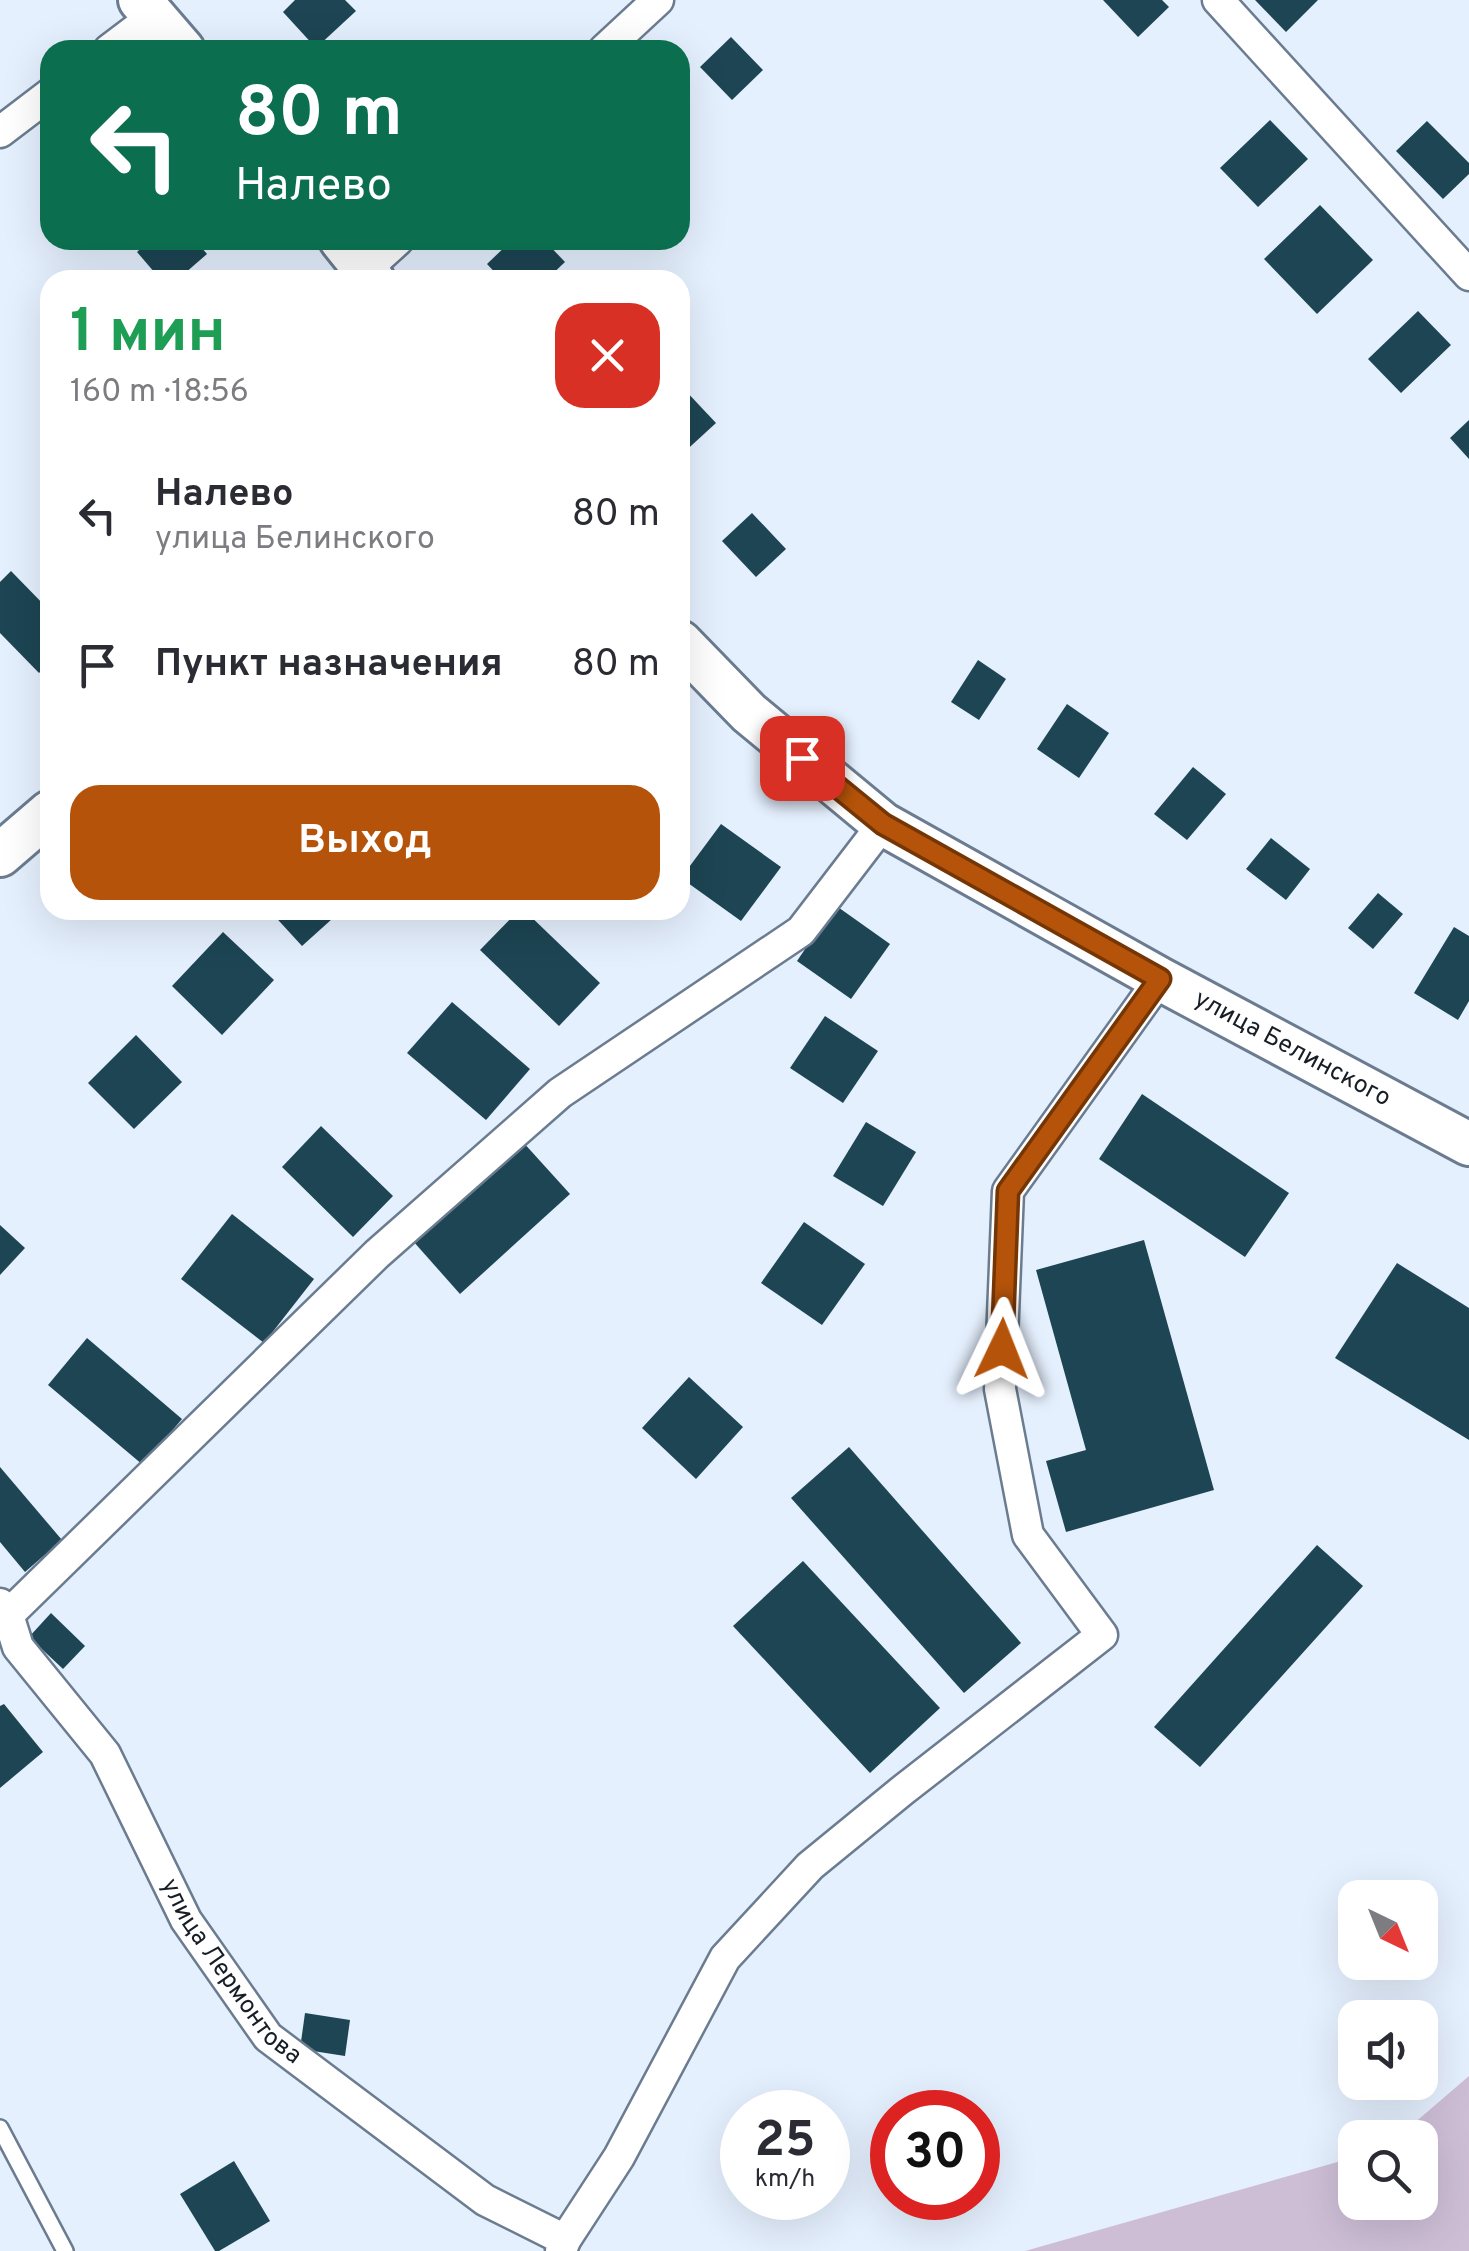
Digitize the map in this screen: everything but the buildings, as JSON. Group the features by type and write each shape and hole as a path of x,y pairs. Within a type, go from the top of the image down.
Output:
{"street":[{"path":"615,40 658,0"},
{"path":"1218,0 1469,275"},
{"path":"118,40 147,8 174,40"},
{"path":"0,132 40,102"},
{"path":"360,263 381,250"},
{"name":"улица Белинского","path":"690,652 749,713 883,824 1160,979 1469,1144"},
{"path":"0,856 40,821"},
{"path":"4,1610 378,1254 546,1105 800,931 883,824"},
{"path":"563,2246 620,2157 725,1958 810,1866 1102,1635 1028,1535 1000,1388 1008,1191 1160,979"},
{"name":"улица Лермонтова","path":"4,1610 18,1648 105,1754 186,1920 268,2037 485,2200 563,2246"}],"lane":[{"path":"0,2128 65,2251"}],"shaded area":[{"path":"1469,2076 1469,2251 1025,2251 1338,2162 1338,2220 1438,2220 1438,2120 1418,2120"}],"route":[{"path":"802,758 883,824 1160,979 1008,1191 1002,1349"}]}
